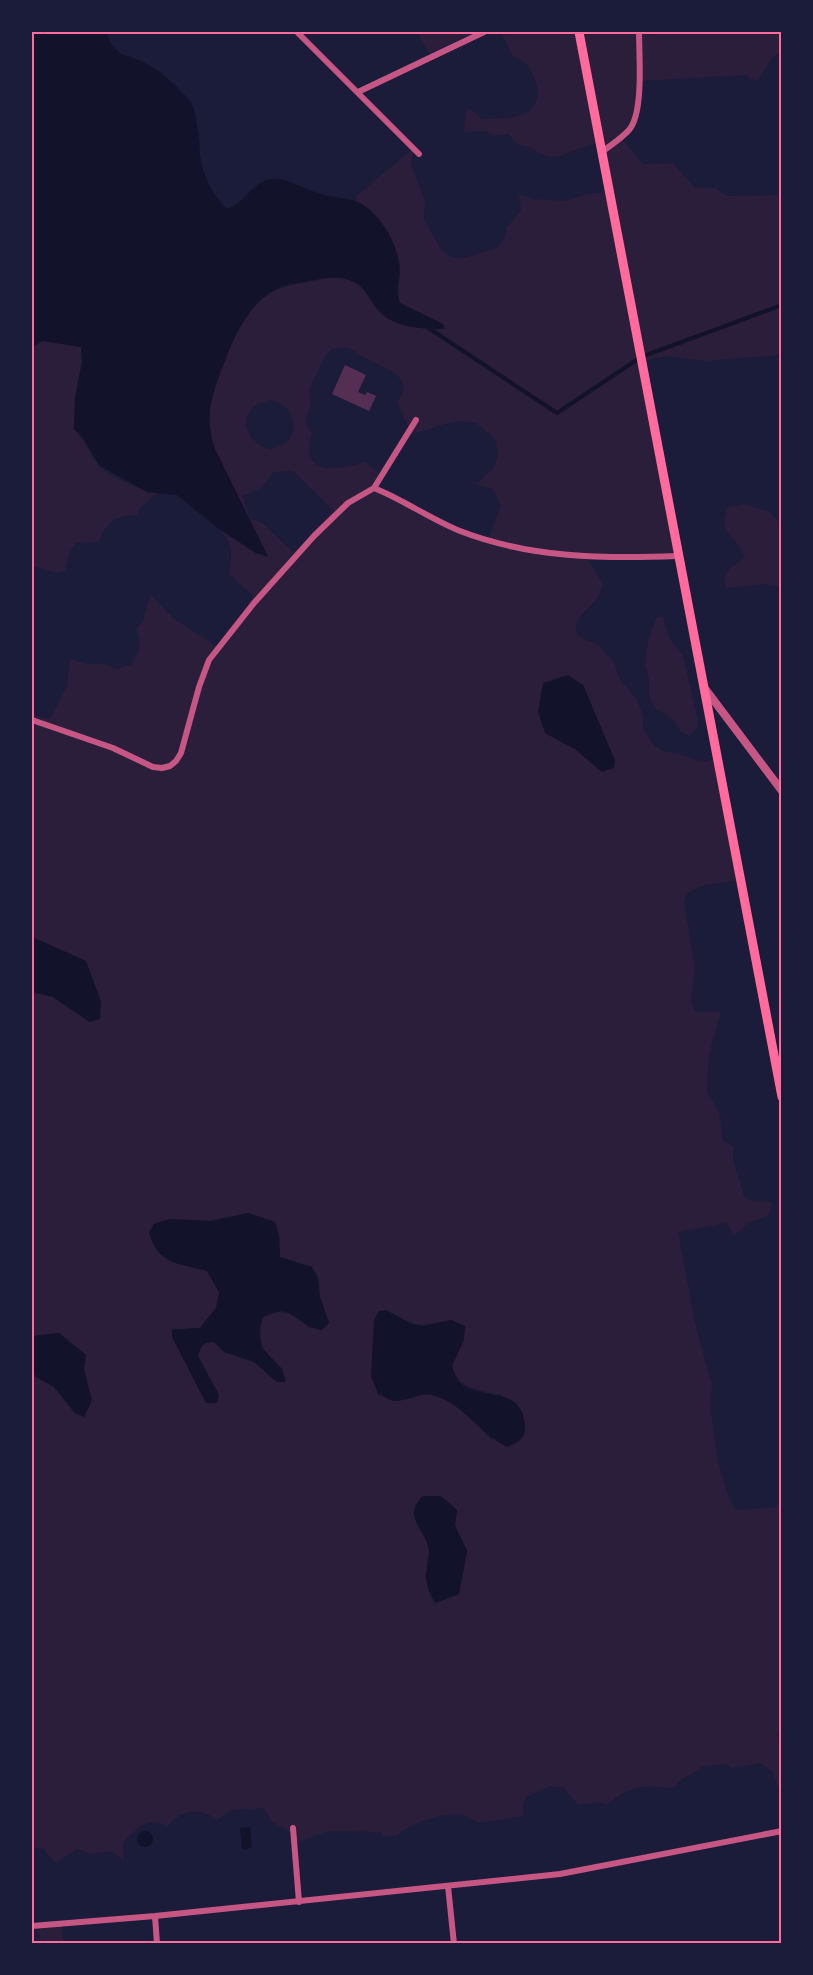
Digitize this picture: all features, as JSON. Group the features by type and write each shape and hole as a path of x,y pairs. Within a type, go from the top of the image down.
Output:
{"main road":[{"path":"579,32 677,556 782,1097"}],"street":[{"path":"297,32 419,154"},
{"path":"358,92 484,32"},
{"path":"603,151 630,130 637,111 639,32"},
{"path":"32,720 113,748 153,767 170,766 181,753 209,660 254,603 306,544 348,503 374,488 416,420"},
{"path":"374,488 394,496 459,531 514,548 576,556 632,558 677,556"},
{"path":"703,687 782,790"},
{"path":"293,1828 299,1902"},
{"path":"32,1926 299,1902 560,1874 782,1831"},
{"path":"448,1886 454,1944"},
{"path":"155,1916 157,1944"}],"shaded area":[{"path":"32,32 106,32 110,42 119,52 156,70 172,83 191,103 196,116 201,161 207,181 227,209 233,207 256,186 273,179 363,205 378,218 394,245 400,268 398,292 400,303 443,324 445,329 427,329 399,324 383,315 354,282 334,278 280,287 261,300 246,317 230,348 212,397 211,435 215,449 268,557 256,553 219,529 177,495 147,492 99,465 84,439 74,429 75,398 82,362 81,347 43,341 32,347"},
{"path":"418,32 474,32 430,54"},
{"path":"501,32 781,32 781,52 771,59 758,81 747,75 640,81 632,128 623,140 643,164 673,163 695,188 716,188 726,196 781,195 781,355 704,361 667,356 644,361 678,555 591,557 588,560 603,584 597,598 580,617 576,630 578,636 598,645 614,662 620,680 637,699 643,716 643,729 653,744 663,751 697,760 707,761 717,757 740,880 705,885 687,893 684,901 695,969 691,1000 693,1008 698,1012 721,1012 709,1055 707,1092 719,1112 723,1141 733,1146 733,1160 745,1199 770,1202 772,1205 768,1215 748,1223 734,1236 727,1223 678,1232 695,1323 712,1385 710,1407 718,1461 729,1498 735,1509 740,1510 774,1507 781,1502 782,1728 777,1732 781,1756 781,1794 772,1771 760,1763 732,1768 725,1764 704,1766 680,1781 674,1788 654,1786 638,1788 623,1793 607,1805 600,1802 578,1805 564,1788 550,1786 526,1797 523,1805 524,1816 478,1823 462,1815 442,1816 411,1826 397,1836 383,1836 380,1832 328,1831 296,1843 293,1834 272,1822 264,1808 231,1810 217,1820 204,1813 191,1812 179,1816 167,1826 154,1822 137,1829 123,1843 124,1861 112,1851 91,1854 77,1849 56,1863 43,1849 35,1848 32,1826 32,1370 36,1377 54,1387 75,1413 92,1400 84,1370 59,1333 32,1336 32,992 53,997 90,1022 86,961 32,937 32,715 50,719 67,686 70,659 87,664 104,664 117,669 132,664 139,647 136,629 143,621 150,594 173,618 216,646 249,603 253,596 229,574 230,545 219,529 256,553 268,556 215,449 208,422 218,375 242,324 260,301 273,292 294,284 333,278 344,278 355,282 368,294 379,311 419,314 400,303 399,264 393,243 388,232 374,214 356,201 356,196 414,148 411,164 425,201 424,219 440,248 452,258 464,258 497,248 505,238 506,228 521,211 519,194 533,199 566,201 587,194 605,192 597,144 550,157 519,145 508,134 493,136 486,131 464,132 466,109 472,110 482,119 508,118 525,113 536,103 537,87 531,70 520,59 513,57","holes":["346,347 395,374 403,388 402,395 397,402 411,433 465,421 479,426 496,440 497,461 476,484 493,489 501,505 488,540 456,530 376,487 382,475 365,462 333,468 315,464 310,457 309,447 312,433 306,420 311,406 309,390 325,356 331,349","271,400 281,404 289,411 293,419 294,427 291,435 279,447 268,449 258,444 247,430 248,415 260,403","293,471 333,510 296,551 292,551 261,522 250,519 243,496 261,488 274,472","583,685 615,761 614,768 596,767 575,749 545,733","248,1213 279,1235 280,1257 312,1267 318,1278 320,1297 329,1323 311,1329 284,1312 263,1317 260,1335 262,1346 282,1369 277,1382 254,1362 224,1352 214,1341 203,1345 198,1356 172,1329 200,1328 216,1308 220,1292 207,1271 170,1261 158,1251 149,1232 154,1224 169,1219 210,1221","386,1310 411,1323 423,1325 451,1320 451,1353 455,1374 469,1387 502,1395 492,1441 464,1412 438,1396 424,1394 392,1401 382,1394","457,1510 455,1526 467,1551 459,1594 436,1603 430,1588 428,1564 430,1554 440,1534"]},
{"path":"43,341 81,347 82,362 75,398 74,429 98,465 126,483 158,493 141,507 137,515 118,518 108,525 99,542 76,543 70,550 65,571 57,573 32,566 32,347"},
{"path":"743,504 768,511 781,524 781,586 767,584 725,588 724,579 729,569 745,557 726,530 725,517 728,507"},
{"path":"662,616 670,639 683,656 698,720 697,729 689,736 680,731 673,719 655,708 649,695 649,679 645,666 648,640 657,617"},
{"path":"568,675 583,685 615,761 614,768 602,772 575,749 545,733 538,712 543,683"},
{"path":"32,937 86,961 101,1001 100,1019 90,1022 53,997 32,992"},
{"path":"248,1213 275,1222 279,1235 280,1257 312,1267 318,1278 320,1297 329,1323 322,1330 315,1329 282,1311 263,1317 259,1330 262,1348 282,1369 286,1382 277,1382 254,1362 224,1352 214,1342 205,1344 201,1347 198,1356 219,1395 217,1403 206,1403 172,1337 172,1330 200,1328 216,1308 219,1292 207,1271 178,1264 164,1257 153,1243 149,1232 154,1224 169,1219 210,1221"},
{"path":"386,1310 412,1324 422,1326 451,1320 465,1326 464,1340 452,1366 456,1377 464,1386 502,1396 517,1405 525,1425 520,1439 507,1447 488,1435 453,1405 432,1395 396,1401 378,1394 371,1376 374,1320 379,1311"},
{"path":"59,1333 86,1355 84,1370 92,1400 84,1417 75,1413 54,1387 36,1377 32,1370 32,1336"},
{"path":"423,1496 441,1496 457,1510 455,1526 467,1551 459,1594 435,1603 426,1581 428,1544 417,1524 414,1511"},
{"path":"250,1827 252,1847 244,1850 240,1828"},
{"path":"142,1831 148,1831 153,1839 151,1845 142,1847 137,1842 137,1836"},
{"path":"62,1925 63,1943 40,1943 39,1927"}],"building":[{"path":"345,365 366,375 358,392 365,395 367,392 376,396 369,411 332,394"}],"waterway":[{"path":"427,327 557,413 641,357 782,305"}]}
